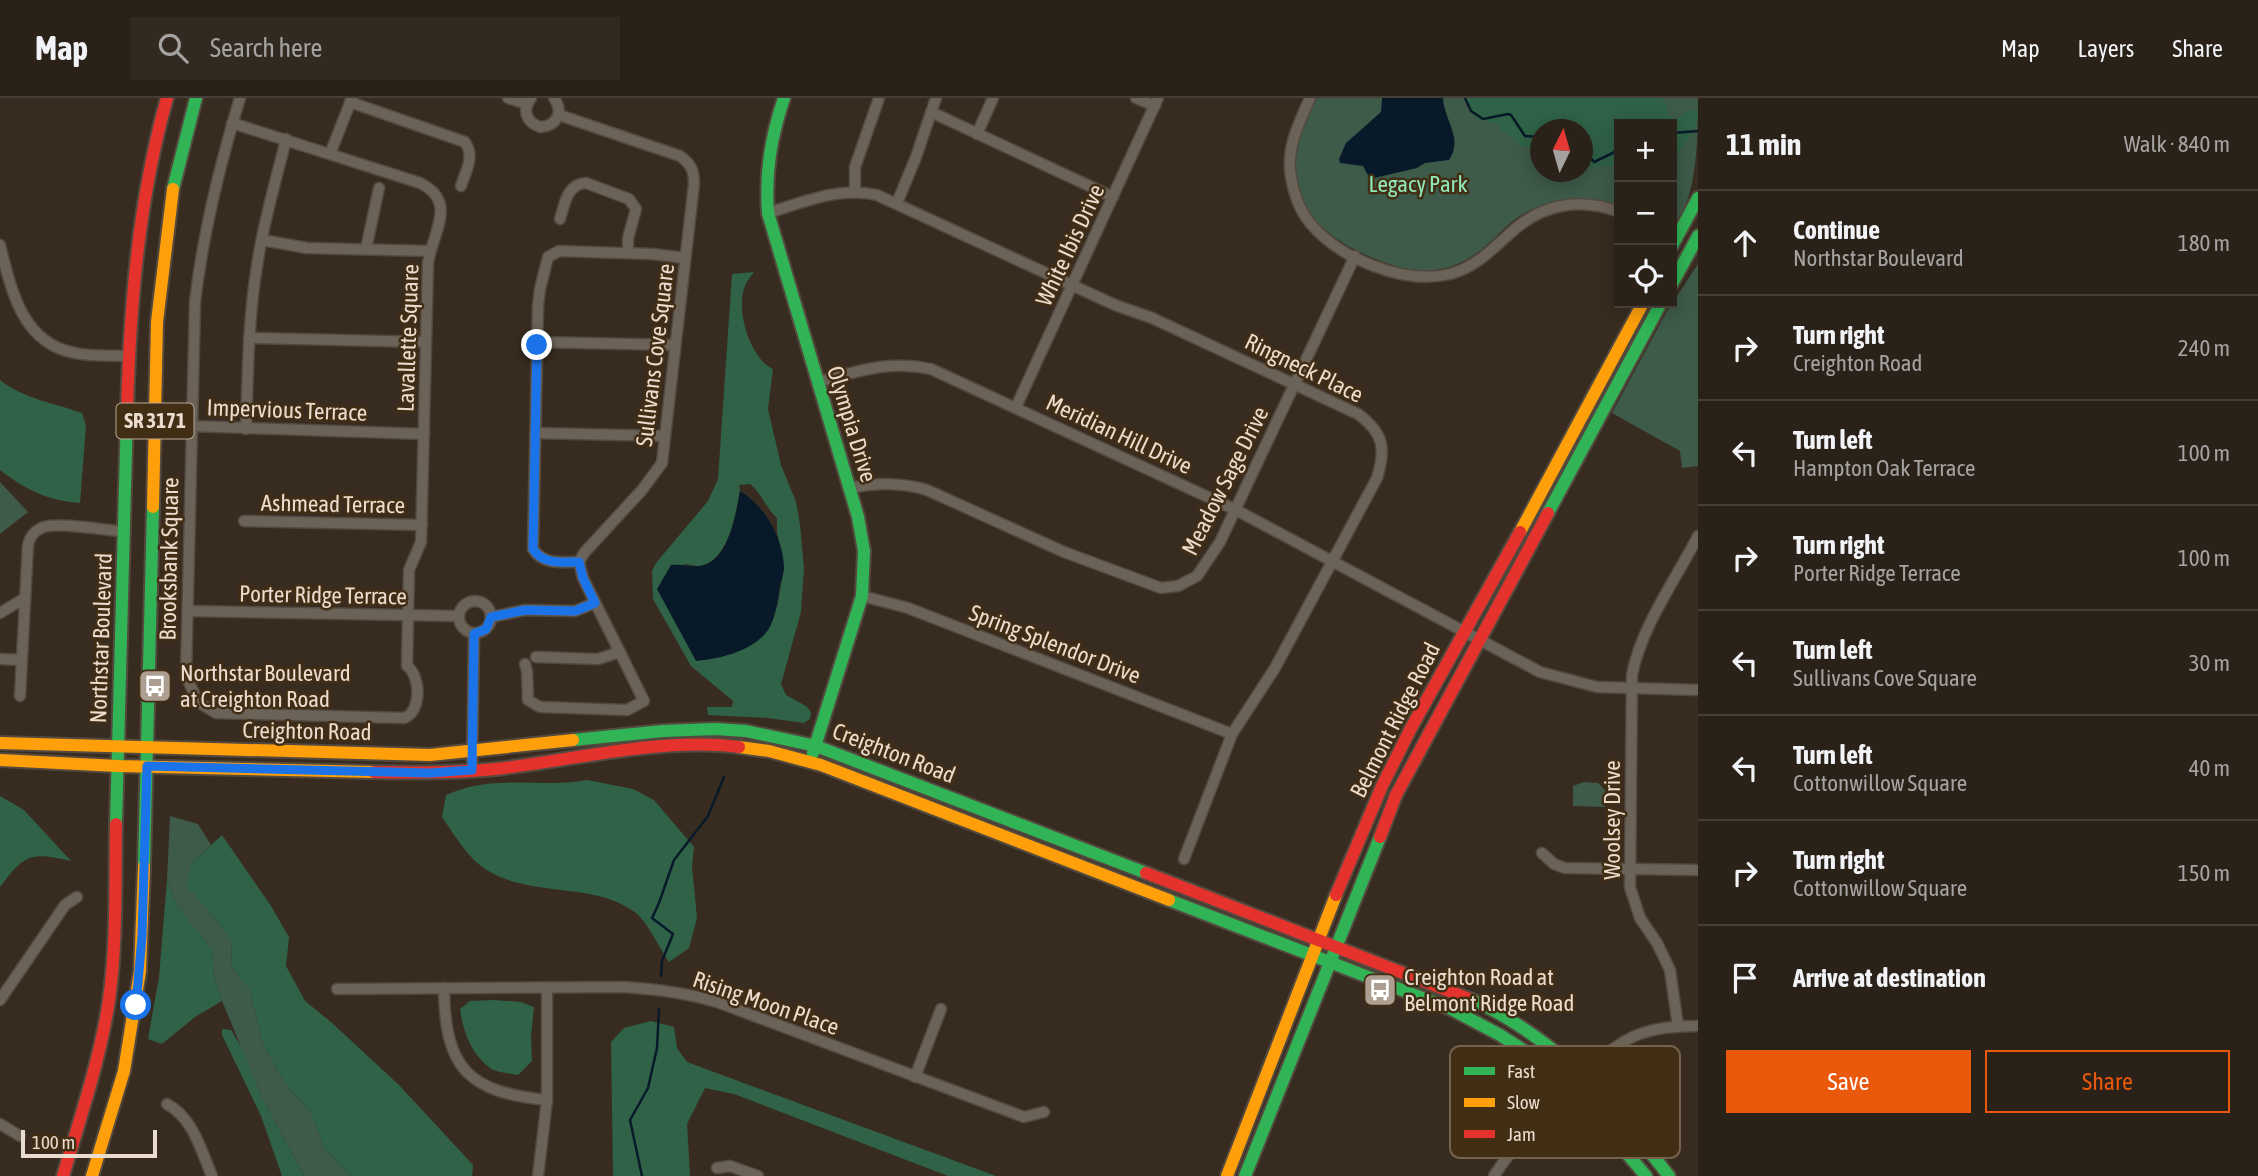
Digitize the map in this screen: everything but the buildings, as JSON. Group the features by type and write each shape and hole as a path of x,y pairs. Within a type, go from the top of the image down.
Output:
{"street":[{"name":"Northstar Boulevard","path":"63,1176 99,1058 109,1005 114,940 129,356 134,269 144,195 167,98"},
{"name":"Northstar Boulevard","path":"92,1176 124,1071 136,1005 142,937 157,322 176,177 196,98"},
{"name":"Brooksbank Square","path":"240,98 200,258 195,302 186,676 198,702 216,713 404,718 411,716 415,710 416,690 416,679 407,666 409,616"},
{"path":"508,98 529,101 526,110 530,121 540,127 551,124 559,115 559,105 554,98"},
{"name":"Olympia Drive","path":"783,98 766,162 768,212 850,488 864,551 862,596 810,761"},
{"path":"855,191 855,167 879,98"},
{"path":"897,203 936,98"},
{"path":"977,134 993,98"},
{"path":"1136,98 1157,102"},
{"path":"1310,98 1295,132 1290,154 1293,187 1300,207 1309,222 1326,240 1399,275 1436,276 1464,269 1544,210 1578,204 1603,206 1614,210"},
{"path":"330,154 351,100 465,142 471,158 461,186"},
{"name":"White Ibis Drive","path":"1016,407 1157,102"},
{"path":"931,112 1113,197"},
{"name":"Sullivans Cove Square","path":"559,115 680,156 694,172 662,463 584,552 579,562"},
{"name":"Lavallette Square","path":"232,123 433,190 440,198 441,209 430,251 421,542 410,564 409,616"},
{"path":"246,429 249,338 262,240 286,139"},
{"path":"560,219 569,192 579,184 586,183 629,199 636,209 628,239 628,253"},
{"path":"366,249 379,188"},
{"name":"Ringneck Place","path":"768,212 836,193 855,191 877,195 1115,305 1152,318 1295,383 1358,414 1372,424 1383,451 1377,478 1275,668 1232,734 1184,859"},
{"path":"1677,235 1698,198"},
{"path":"1677,275 1698,236"},
{"path":"262,240 307,248 430,251"},
{"path":"0,245 16,301 25,319 40,338 74,354 129,356"},
{"path":"525,664 526,692 533,705 627,710 644,701 583,578 579,562 548,561 533,549 537,342 540,289 548,257 559,251 685,258"},
{"name":"Meadow Sage Drive","path":"850,488 888,483 927,489 1064,552 1161,588 1178,586 1198,576 1220,542 1355,256"},
{"name":"Belmont Ridge Road","path":"1227,1176 1318,939 1382,786 1563,456 1640,308"},
{"name":"Belmont Ridge Road","path":"1245,1176 1396,795 1658,308"},
{"path":"249,338 426,342"},
{"path":"537,342 675,345"},
{"name":"Meridian Hill Drive","path":"818,382 883,365 914,366 949,376 1236,510 1540,673 1597,687 1698,690"},
{"name":"Impervious Terrace","path":"191,426 424,434"},
{"path":"535,433 665,436"},
{"name":"Ashmead Terrace","path":"244,521 422,525"},
{"path":"20,696 28,545 35,531 52,526 125,532"},
{"name":"Woolsey Drive","path":"1678,1026 1670,970 1657,943 1640,918 1630,887 1632,675 1643,637 1698,536"},
{"name":"Spring Splendor Drive","path":"862,596 908,608 1232,734"},
{"path":"0,613 25,598"},
{"path":"475,601 486,606 491,617 486,629 474,634 463,628 458,617 463,605 475,601"},
{"path":"491,617 525,610 575,611 595,603"},
{"name":"Porter Ridge Terrace","path":"188,611 458,617"},
{"path":"472,770 474,634"},
{"path":"536,657 598,659 620,652"},
{"path":"0,659 21,660"},
{"name":"Creighton Road","path":"0,743 416,754 472,752 691,729 746,731 816,746 1318,939 1486,1006 1520,1026 1546,1046"},
{"name":"Creighton Road","path":"0,760 118,766 430,773 665,746 744,748 810,761 1451,1009 1482,1024 1516,1046"},
{"path":"1542,853 1555,864 1565,868 1698,870"},
{"path":"0,1000 65,905 77,897"},
{"name":"Rising Moon Place","path":"337,989 624,986 694,995 1024,1117 1044,1112"},
{"path":"444,988 446,1033 465,1070 483,1084 508,1095 547,1100"},
{"path":"538,1176 547,1100 547,988"},
{"path":"915,1077 941,1009"},
{"path":"1618,1046 1641,1033 1678,1026 1698,1026"},
{"path":"167,1104 178,1110 188,1121 212,1176"},
{"path":"0,1124 20,1136"},
{"path":"1494,1176 1506,1158"},
{"name":"Creighton Road","path":"1631,1158 1646,1176"},
{"name":"Creighton Road","path":"1655,1158 1669,1176"},
{"path":"717,1168 730,1166 758,1176"}],"green space":[{"name":"Legacy Park","path":"1316,98 1698,98 1697,148 1692,185 1677,219 1677,119 1614,119 1614,205 1574,199 1545,204 1518,217 1468,259 1450,267 1430,270 1401,268 1373,258 1347,245 1319,224 1300,196 1296,180 1295,162 1303,125"},
{"path":"1464,98 1663,98 1670,117 1675,119 1614,119 1614,166 1593,167 1593,119 1530,119 1530,147 1523,147 1494,123 1475,118"},
{"path":"1696,110 1697,119 1686,143 1677,154 1677,120 1684,111"},
{"path":"1698,264 1698,466 1682,468 1680,451 1612,413 1667,311 1669,308 1677,308 1677,296"},
{"path":"754,272 742,296 743,320 751,344 773,369 768,409 781,465 796,502 800,525 804,568 801,612 781,684 786,695 806,706 811,712 810,719 804,723 708,715 707,707 732,707 733,701 691,666 653,599 652,571 656,563 708,501 718,479 732,274","holes":["750,484 777,518 784,568 777,607 682,564 699,566 709,563 717,556 724,547 733,524 739,485"]},
{"path":"0,380 29,396 82,413 86,425 80,503 37,493 0,470"},
{"path":"0,482 28,512 0,534"},
{"path":"587,780 633,789 654,800 694,847 692,866 697,918 689,948 669,962 636,913 620,903 602,897 527,885 492,873 470,856 442,817 446,795 464,788 499,783"},
{"path":"1584,782 1598,783 1605,790 1605,807 1573,806 1573,786"},
{"path":"0,796 24,810 71,861 47,856 30,858 16,867 0,887"},
{"path":"170,816 198,824 211,845 192,863 199,900 231,942 232,967 250,991 263,1044 285,1084 310,1111 325,1149 351,1176 304,1176 262,1097 222,1001 214,975 212,949 178,907 167,880"},
{"path":"222,835 289,937 286,966 305,1001 400,1086 473,1165 472,1176 351,1176 325,1149 310,1111 285,1084 263,1044 250,991 232,967 231,942 186,885 192,863"},
{"path":"167,880 178,907 212,949 214,975 222,1001 195,1017 162,1044 148,1039 159,977"},
{"path":"470,1001 521,1002 534,1007 532,1061 518,1075 500,1072 483,1062 473,1049 463,1026 460,1009"},
{"path":"651,1021 674,1027 677,1048 687,1062 996,1176 948,1176 734,1094 705,1088 687,1124 690,1176 613,1176 611,1042 624,1028"},
{"path":"222,1029 231,1030 242,1048 262,1097 304,1176 282,1176 261,1116 222,1035"}],"water":[{"path":"1382,98 1443,98 1455,145 1449,160 1425,163 1417,168 1370,179 1363,166 1340,163 1339,159 1346,143 1381,112"},
{"path":"740,491 765,514 780,545 784,570 775,615 765,634 751,646 724,656 696,661 657,589 671,565 700,566 710,563 718,556 729,535"}],"waterway":[{"path":"1465,98 1471,111 1483,119 1511,115 1525,136 1530,136"},
{"path":"1677,133 1698,131"},
{"path":"1593,161 1614,152"},
{"path":"661,976 662,961 673,934 652,918 674,860 708,816 724,777"},
{"path":"642,1176 630,1120 648,1088 657,1048 659,1009"}],"traffic: fast":[{"path":"173,189 196,98"},
{"path":"784,98 770,155 768,213 858,517 864,551 862,596 813,753"},
{"path":"1673,245 1698,198"},
{"path":"1677,275 1698,236"},
{"path":"1548,513 1658,308"},
{"path":"116,824 127,412"},
{"path":"144,866 153,507"},
{"path":"573,740 715,729 746,731 816,746 1146,873"},
{"path":"1245,1176 1380,837"},
{"path":"1169,900 1451,1009 1517,1046"},
{"path":"1472,1000 1507,1018 1548,1046"},
{"path":"1631,1158 1646,1176"},
{"path":"1655,1158 1669,1176"}],"traffic: slow":[{"path":"153,507 157,322 173,189"},
{"path":"1520,532 1640,308"},
{"path":"0,743 430,755 573,740"},
{"path":"739,747 769,751 821,765 1169,900"},
{"path":"0,760 118,766 374,772"},
{"path":"92,1176 124,1071 140,971 144,866"},
{"path":"1227,1176 1336,895"}],"traffic: jam":[{"path":"127,412 137,254 149,176 167,98"},
{"path":"1380,837 1396,795 1548,513"},
{"path":"1336,895 1382,786 1411,728 1520,532"},
{"path":"374,772 496,769 648,747 739,747"},
{"path":"63,1176 95,1067 109,1000 114,935 116,824"},
{"path":"1146,873 1472,1000"}],"place":[{"name":"Northstar Boulevard at Creighton Road","path":"155,686"},
{"name":"Creighton Road at Belmont Ridge Road","path":"1380,990"}],"route":[{"path":"136,1005 142,937 147,766 430,773 472,770 474,634 486,629 491,617 525,610 575,611 595,603 579,562 548,561 533,549 537,345"}]}
